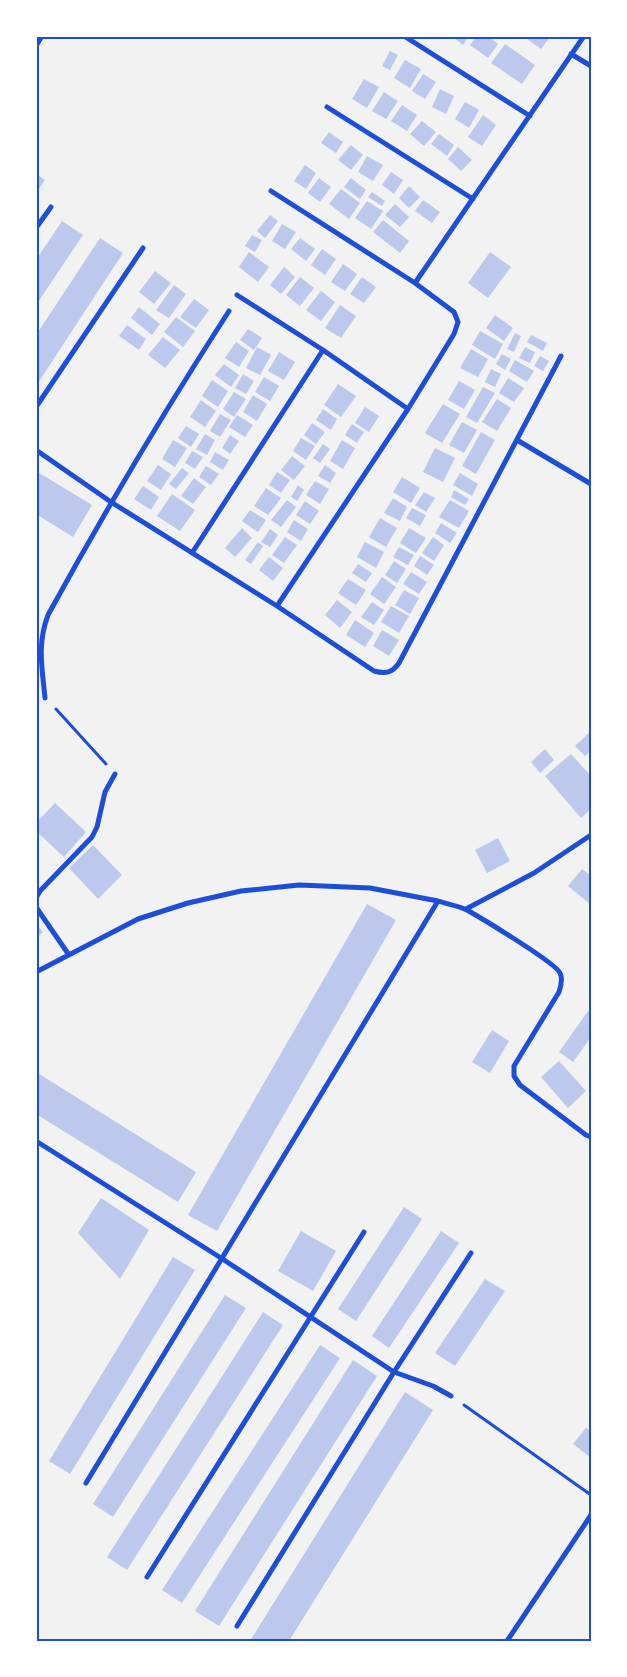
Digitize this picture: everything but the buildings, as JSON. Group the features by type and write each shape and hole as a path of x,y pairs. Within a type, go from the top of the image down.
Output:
{"street":[{"path":"36,46 42,36"},
{"path":"404,36 530,116"},
{"path":"415,283 584,36"},
{"path":"571,54 591,66"},
{"path":"327,107 473,199"},
{"path":"271,191 415,283 454,312 458,322 454,334 408,409 277,606"},
{"path":"36,228 51,207"},
{"path":"36,406 143,248"},
{"path":"237,295 324,350 408,409"},
{"path":"45,698 40,644 42,629 48,614 111,502 177,392 229,311"},
{"path":"192,553 324,350"},
{"path":"36,450 111,502 277,606 374,671 384,674 393,671 399,663 561,356"},
{"path":"517,440 591,484"},
{"path":"36,898 40,891 92,837 97,827 105,792 115,774"},
{"path":"466,909 534,874 591,835"},
{"path":"36,972 138,919 188,903 241,891 299,885 370,888 438,901 466,909 540,956 556,967 561,974 562,983 559,992 514,1066 514,1076 520,1085 591,1137"},
{"path":"86,1483 438,901"},
{"path":"36,906 69,954"},
{"path":"36,1141 221,1258 394,1372 432,1386 451,1396"},
{"path":"147,1577 364,1232"},
{"path":"236,1626 394,1372 471,1253"},
{"path":"507,1641 591,1515"}],"path":[{"path":"45,698 115,774"},
{"path":"451,1396 591,1495"}]}
